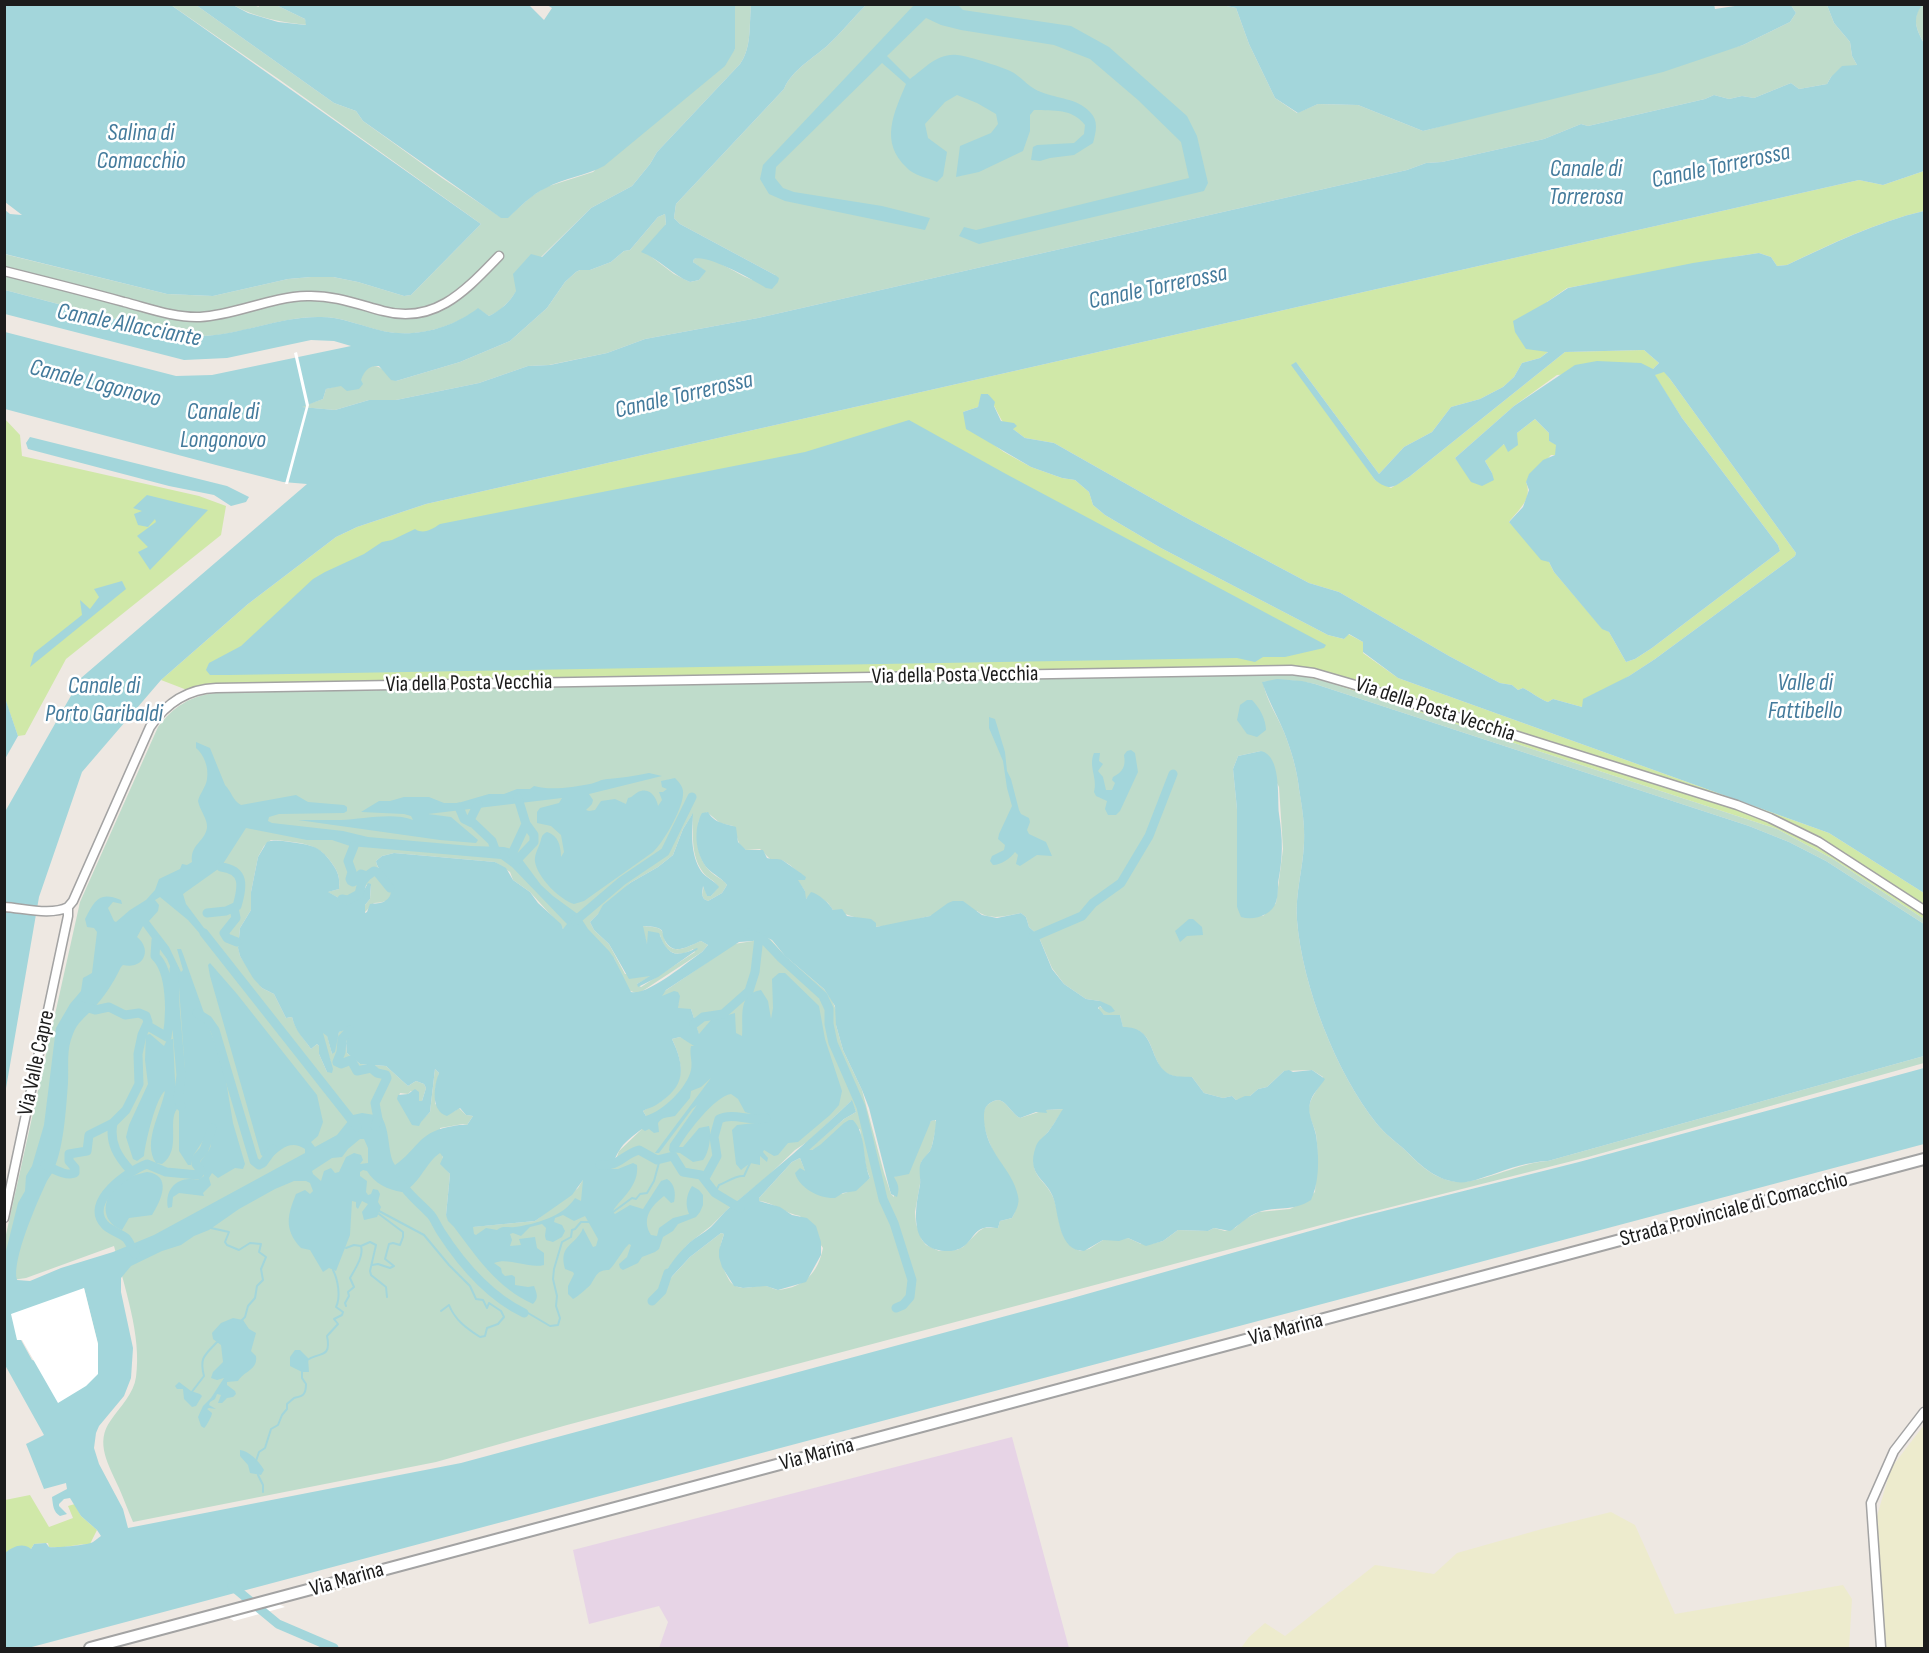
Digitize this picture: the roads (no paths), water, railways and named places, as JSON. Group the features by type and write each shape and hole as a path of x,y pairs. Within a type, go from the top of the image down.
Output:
{"street":[{"path":"4,271 189,317 226,313 277,301 312,296 344,299 381,311 407,315 424,312 451,301 499,256"},
{"name":"Via della Posta Vecchia","path":"69,907 74,901 150,727 167,706 183,695 198,690 240,687 1291,670 1314,673 1352,684 1770,818 1819,842 1924,910"},
{"path":"4,907 47,910 61,910 69,907"},
{"name":"Via Valle Capre","path":"4,1218 69,907"},
{"name":"Strada Provinciale di Comacchio","path":"1543,1261 1924,1159"},
{"name":"Via Marina","path":"90,1648 1543,1261"},
{"path":"1881,1648 1871,1503 1894,1451 1924,1412"}],"water":[{"path":"1714,4 1715,9 1748,4 1791,5 1796,13 1790,22 1743,45 1663,72 1423,131 1358,105 1318,104 1298,113 1275,98 1249,44 1236,8 1222,5"},
{"name":"Salina di Comacchio","path":"5,5 171,5 481,224 411,295 404,296 333,277 288,279 213,296 167,294 5,254 5,210 10,214 22,215 5,202"},
{"path":"196,5 233,5 248,13 278,22 306,25 305,19 276,5 529,5 544,20 552,8 547,5 735,5 735,49 725,66 604,166 546,188 508,218 501,218 363,121 356,111 334,103"},
{"name":"Canale di Torrerosa","path":"751,5 866,5 827,46 792,76 784,89 676,204 674,218 680,224 779,278 772,289 719,264 700,258 694,259 693,262 706,271 699,280 690,282 641,252 666,224 665,214 658,217 630,250 624,251 611,262 590,270 576,272 565,282 547,308 510,341 460,362 396,381 391,380 379,366 372,366 364,374 361,380 363,384 359,389 347,391 341,386 326,389 323,399 302,407 335,410 369,400 396,400 479,383 528,366 550,365 607,353 645,339 758,318 1407,170 1426,163 1442,162 1544,139 1581,124 1588,126 1714,95 1729,99 1742,96 1754,98 1791,83 1799,89 1827,84 1842,66 1857,65 1852,56 1850,42 1834,23 1827,5 1922,5 1916,19 1917,29 1924,43 1924,171 1883,185 1859,180 426,504 357,527 336,537 248,604 161,680 82,772 39,897 5,1094 6,810 81,678 307,484 283,482 5,409 5,332 176,376 212,375 351,346 334,341 311,340 227,358 184,360 5,314 5,290 169,333 190,336 215,335 306,317 328,317 379,330 418,333 456,322 478,308 489,316 504,306 516,291 513,274 531,254 542,257 591,208 632,186 657,152 740,64 748,43"},
{"path":"914,5 958,5 963,10 1071,26 1109,47 1187,116 1197,136 1208,183 1204,191 979,244 959,236 964,227 976,230 1189,178 1181,142 1138,100 1090,59 1054,45 961,30 926,18 887,56 910,79 931,62 943,56 957,55 995,65 1014,73 1037,91 1073,101 1085,107 1093,115 1096,123 1093,143 1074,155 1040,161 1031,160 1033,147 1074,143 1084,134 1085,125 1068,113 1034,110 1030,115 1030,131 1023,151 979,172 956,177 960,146 991,133 998,124 996,114 957,95 945,102 925,124 928,138 947,152 943,176 937,182 913,173 898,158 891,138 894,116 906,84 882,63 776,167 775,178 783,188 794,192 882,206 930,218 925,230 785,201 769,194 760,179 763,165"},
{"name":"Valle di Fattibello","path":"1924,211 1924,893 1829,833 1398,678 1363,652 1363,642 1349,634 1344,639 1328,635 1161,548 1105,515 1093,505 1089,492 1075,480 1031,467 966,429 963,412 978,407 981,394 988,394 995,402 994,406 1001,421 1014,423 1017,426 1013,429 1025,438 1054,443 1183,516 1309,583 1339,592 1500,683 1512,685 1518,690 1523,688 1548,702 1553,699 1582,707 1583,699 1629,676 1655,659 1796,553 1670,379 1664,372 1655,375 1682,418 1778,545 1780,551 1652,648 1626,662 1609,632 1602,629 1554,572 1549,562 1541,560 1509,522 1523,507 1529,490 1526,482 1529,474 1543,460 1555,455 1556,445 1549,441 1549,433 1535,419 1517,433 1518,445 1508,452 1504,444 1485,461 1494,480 1482,486 1471,482 1455,458 1514,406 1575,365 1597,361 1641,363 1653,369 1659,363 1644,350 1565,352 1409,477 1392,487 1375,480 1291,365 1296,362 1379,474 1404,447 1432,432 1451,407 1480,399 1503,387 1514,377 1522,363 1540,358 1548,352 1526,349 1515,332 1513,321 1568,288 1693,263 1759,253 1771,257 1777,266 1787,265 1871,227"},
{"path":"909,420 1326,645 1324,648 1285,657 1263,657 1255,662 1237,658 229,675 210,675 206,670 209,663 241,646 313,579 364,554 382,542 392,540 415,529 425,531 440,524 805,452"},
{"path":"30,437 227,486 249,497 246,502 231,506 214,495 169,486 28,449 26,443"},
{"path":"147,495 208,510 150,570 138,552 148,547 137,536 156,522 155,519 148,527 138,525 134,514 142,511 133,508"},
{"path":"122,581 126,589 30,667 34,653 82,615 80,600 90,609 99,597 94,589"},
{"path":"1277,679 1315,684 1749,826 1789,842 1826,861 1924,924 1924,1056 1469,1181 1456,1182 1434,1174 1383,1131 1362,1103 1335,1054 1314,1000 1300,945 1297,920 1304,836 1298,782 1287,739 1262,682"},
{"path":"4,695 18,736 5,759 4,759"},
{"path":"1247,700 1255,703 1265,722 1266,730 1257,737 1247,734 1237,720 1240,705"},
{"path":"989,717 995,719 1019,810 1021,814 1029,818 1027,830 1029,834 1046,842 1052,856 1037,855 1020,866 1016,864 1018,855 1015,852 999,864 993,865 990,861 992,856 1004,850 1005,845 998,839 1012,806 1003,761 989,728"},
{"path":"196,742 210,748 225,785 241,805 296,795 308,802 347,807 344,813 279,814 269,817 268,821 272,823 343,831 368,837 504,847 515,850 541,885 579,915 588,929 609,951 631,992 638,992 657,984 702,952 708,945 701,941 675,949 666,943 661,929 643,926 647,944 648,931 659,933 666,946 673,953 698,949 658,977 638,987 637,984 650,976 629,979 609,944 594,930 590,922 603,905 630,883 658,867 673,855 683,829 693,813 692,843 697,864 701,871 719,887 711,896 707,896 703,886 702,895 708,901 722,893 727,885 708,869 700,857 697,827 702,813 708,812 717,821 736,827 738,842 746,850 763,850 767,858 782,860 806,877 805,880 798,880 805,891 806,899 811,892 814,893 824,899 833,910 842,909 847,916 871,919 876,923 876,927 930,916 953,901 963,901 982,915 997,918 1021,913 1026,917 1029,927 1038,935 1052,969 1064,984 1086,999 1100,1001 1111,1006 1115,1011 1105,1011 1100,1006 1098,1008 1104,1015 1120,1015 1123,1027 1134,1028 1142,1033 1147,1038 1157,1061 1169,1074 1192,1077 1204,1093 1223,1098 1232,1096 1236,1100 1267,1087 1284,1071 1312,1070 1325,1079 1312,1097 1309,1107 1317,1143 1317,1176 1311,1200 1298,1206 1259,1212 1230,1231 1214,1228 1208,1231 1178,1230 1163,1241 1146,1246 1128,1238 1119,1241 1103,1240 1084,1251 1076,1250 1065,1239 1054,1200 1033,1164 1037,1144 1050,1130 1063,1109 1046,1110 1047,1113 1036,1112 1020,1118 1005,1103 997,1100 988,1105 985,1110 986,1131 994,1152 1015,1186 1018,1199 1016,1210 1012,1218 1000,1221 998,1228 980,1230 958,1250 937,1250 921,1238 916,1219 920,1165 931,1149 936,1120 931,1121 909,1174 894,1177 898,1186 897,1197 891,1194 869,1108 843,1050 836,1025 835,1006 824,989 785,956 772,940 763,936 753,941 739,942 666,990 662,996 674,991 678,992 680,996 678,1008 691,1009 699,1034 711,1020 735,1013 736,1033 742,1036 743,1008 748,997 753,992 761,990 768,1001 771,1019 772,979 779,973 785,973 819,1006 825,1039 842,1091 839,1105 830,1115 798,1142 788,1143 778,1155 774,1156 764,1150 768,1158 767,1162 760,1156 760,1165 750,1163 741,1170 736,1164 732,1130 737,1125 755,1123 754,1115 745,1112 738,1099 731,1094 724,1096 710,1108 679,1147 683,1147 699,1128 709,1126 709,1144 703,1160 693,1162 680,1153 669,1150 670,1144 697,1105 659,1153 655,1153 711,1078 701,1087 691,1091 690,1098 675,1116 663,1118 658,1123 659,1132 654,1133 649,1129 645,1131 642,1129 626,1142 609,1169 618,1169 633,1163 637,1165 634,1184 614,1209 615,1214 630,1205 643,1209 661,1181 667,1179 672,1184 675,1193 674,1202 671,1203 664,1196 649,1213 647,1224 651,1235 657,1236 659,1228 673,1218 689,1214 687,1200 692,1186 703,1195 700,1212 696,1217 678,1224 673,1231 663,1237 659,1249 623,1270 619,1264 627,1257 631,1245 629,1244 609,1270 600,1272 590,1285 573,1299 568,1294 568,1286 574,1274 565,1269 563,1261 566,1250 583,1228 593,1247 596,1246 598,1239 585,1216 574,1221 563,1215 555,1218 554,1222 562,1225 565,1231 562,1237 553,1242 546,1240 546,1228 542,1224 530,1227 521,1236 510,1234 512,1240 510,1246 521,1245 519,1239 535,1237 537,1248 544,1253 544,1265 532,1266 506,1261 494,1263 501,1268 505,1276 515,1277 515,1285 534,1286 537,1296 533,1304 498,1280 448,1221 446,1215 450,1174 440,1164 443,1157 440,1153 430,1162 418,1180 402,1192 382,1185 367,1171 360,1172 360,1176 367,1181 368,1195 373,1189 378,1190 380,1194 378,1202 381,1207 377,1217 364,1220 362,1212 368,1204 362,1201 358,1209 356,1202 352,1201 350,1235 336,1271 329,1268 323,1272 310,1250 301,1248 295,1241 289,1228 289,1215 296,1194 305,1190 310,1194 313,1191 310,1183 306,1181 294,1181 275,1189 181,1245 162,1251 131,1266 121,1278 121,1292 133,1348 131,1378 124,1396 99,1426 94,1448 99,1464 123,1509 128,1528 461,1463 1069,1299 1356,1218 1579,1162 1924,1068 1924,1144 28,1648 5,1648 5,1553 14,1547 21,1546 31,1549 34,1544 46,1543 52,1547 85,1544 101,1536 81,1516 70,1498 64,1499 59,1504 67,1514 60,1516 56,1512 52,1497 67,1489 66,1483 44,1489 26,1444 44,1435 5,1365 5,1255 18,1203 25,1191 26,1176 32,1166 44,1125 56,1028 70,1004 81,991 83,978 92,973 97,932 94,928 87,927 85,919 98,899 114,897 121,900 122,904 113,902 108,908 116,922 146,900 155,890 159,879 180,869 182,864 187,865 192,862 193,851 207,828 198,801 206,782 207,766 196,748","holes":["246,828 307,840 332,840 350,846 501,859 512,867 567,924 563,929 561,924 538,903 530,892 513,880 506,868 495,862 394,853 382,856 376,861 390,887 390,897 382,903 370,904 365,913 365,905 370,899 371,884 368,883 356,900 341,903 339,898 328,892 339,889 339,877 327,856 303,844 278,840 267,842 258,857 251,892 251,910 240,928 238,948 240,956 253,978 262,988 274,994 286,1018 292,1017 298,1031 311,1049 317,1044 319,1046 319,1054 327,1072 332,1073 333,1069 323,1033 327,1036 332,1054 335,1052 339,1032 345,1030 348,1035 347,1053 360,1064 386,1066 408,1086 416,1081 424,1084 426,1088 422,1101 419,1101 419,1092 415,1089 408,1094 398,1095 397,1099 412,1125 419,1126 430,1112 435,1069 439,1073 435,1091 438,1109 447,1116 460,1108 466,1115 473,1116 467,1125 448,1127 430,1133 395,1165 381,1116 362,1113 353,1115 337,1135 315,1147 311,1142 318,1136 323,1122 317,1095 210,963 208,965 210,976 261,1155 269,1160 290,1145 300,1146 305,1149 305,1153 154,1235 30,1281 17,1280 16,1271 21,1245 60,1150 71,1040 77,1027 105,994 121,967 136,965 144,958 144,948 137,937 143,926 167,959 179,987 185,1072 176,1101 173,1039 167,1040 164,1046 150,1034 146,1035 145,1060 148,1084 129,1125 126,1137 133,1159 137,1161 144,1156 155,1111 165,1091 152,1137 152,1155 156,1163 162,1164 171,1151 173,1121 177,1109 179,1111 179,1151 188,1165 191,1165 193,1156 204,1139 210,1139 211,1143 210,1149 200,1163 204,1176 198,1180 185,1179 174,1185 168,1194 168,1208 172,1207 173,1197 179,1193 204,1196 203,1193 211,1185 209,1178 212,1173 218,1178 235,1168 243,1169 245,1164 233,1123 224,1069 183,954 181,949 177,949 183,970 181,972 169,947 149,921 158,911 159,905 155,900 160,897 188,920 208,943 213,940 186,904 183,894 221,867","680,1037 694,1046 691,1046 692,1064 689,1077 673,1098 660,1109 646,1116 643,1111 666,1098 678,1083 681,1067 672,1039","360,1139 364,1139 368,1148 368,1163 360,1164 363,1160 361,1155 354,1153 346,1157 339,1172 335,1173 331,1168 324,1171 321,1181 313,1174 312,1171 332,1158 342,1157","583,1180 581,1201 575,1198 570,1205 556,1215 515,1227 503,1227 497,1230 486,1228 474,1234 473,1227 535,1221 572,1195","84,1288 98,1344 98,1374 32,1360 21,1340"]},
{"path":"1131,750 1135,753 1138,772 1120,811 1116,815 1108,815 1105,809 1107,801 1096,796 1094,792 1092,758 1094,753 1100,753 1099,761 1103,764 1098,771 1103,777 1106,790 1112,790 1115,783 1112,780 1113,777 1121,771 1125,762 1124,755"},
{"path":"1261,751 1268,754 1277,778 1282,856 1274,907 1262,916 1246,918 1241,917 1237,907 1237,809 1233,769 1238,756"},
{"path":"649,773 662,776 589,794 593,800 586,810 595,810 601,801 615,799 626,804 628,798 645,790 653,795 658,806 662,800 659,792 667,789 662,787 661,781 675,778 683,790 683,795 671,826 653,852 584,901 574,904 562,898 550,887 540,875 535,862 542,836 547,832 551,833 558,842 561,857 564,852 561,835 551,826 537,823 537,812 540,808 559,803 562,798 428,814 451,817 478,840 476,843 298,820 397,816 413,820 411,816 404,814 361,812 379,801 404,797 429,797 444,803 458,803 489,794 504,794 517,789 530,789 534,786 569,787"},
{"path":"1189,919 1193,919 1202,927 1203,935 1187,936 1180,942 1175,931"},
{"path":"852,1100 856,1112 844,1119 809,1150 820,1145 844,1123 853,1120 860,1133 870,1178 856,1191 843,1193 835,1198 823,1197 805,1188 797,1178 795,1173 800,1168 805,1171 800,1158 792,1162 759,1198 759,1201 780,1207 792,1215 807,1218 816,1226 821,1242 821,1255 806,1282 778,1290 766,1286 743,1288 734,1286 722,1267 719,1257 724,1234 721,1233 690,1257 664,1285 668,1269 689,1243 711,1227 730,1207"},
{"path":"147,1172 155,1174 162,1183 163,1189 159,1203 152,1215 129,1218 122,1230 109,1221 106,1208 109,1195 123,1181"},
{"path":"233,1318 243,1320 249,1329 256,1333 251,1351 256,1356 256,1361 238,1381 227,1382 227,1385 235,1391 236,1394 233,1397 218,1403 221,1395 217,1394 210,1402 209,1405 216,1409 207,1409 212,1413 204,1428 198,1417 203,1406 224,1378 217,1380 211,1378 213,1372 223,1362 221,1345 213,1339 212,1333 221,1323"},
{"path":"295,1350 300,1350 308,1358 309,1372 302,1372 290,1366 290,1357"},
{"path":"179,1382 202,1396 196,1406 192,1407 184,1399 183,1389 177,1389 175,1386"},
{"path":"240,1450 250,1454 259,1463 264,1470 261,1475 250,1473 248,1465 240,1456"}],"waterway":[{"path":"1033,937 1082,916 1093,903 1121,883 1149,836 1173,774"},
{"path":"575,921 622,881 665,852 692,797"},
{"path":"512,854 526,824 518,798"},
{"path":"478,804 470,820 492,841 496,852"},
{"path":"459,807 464,819 472,823"},
{"path":"517,860 534,842 534,835 526,824"},
{"path":"354,846 348,861 352,872 351,881 353,882 361,874 367,876 374,871 390,888"},
{"path":"207,913 226,911 237,906 241,886 238,875 221,867"},
{"path":"342,899 348,900 359,894 362,882 367,876"},
{"path":"234,908 236,918 224,933 227,938 237,942"},
{"path":"204,933 357,1127"},
{"path":"748,933 764,940 823,996 829,1009 833,1043 861,1107 883,1199 894,1223 912,1280 910,1297 903,1305 896,1308"},
{"path":"694,1024 703,1017 723,1014 749,991 755,972 759,937"},
{"path":"148,1026 167,1037 169,994 165,972 155,956 156,940"},
{"path":"174,969 181,1075 178,1099 181,1106"},
{"path":"45,1165 64,1173 75,1173 75,1168 69,1161 69,1154 87,1151 89,1135 113,1123 126,1110 139,1084 138,1054 142,1035 148,1022 146,1016 139,1013 125,1015 109,1007 95,1010 82,1006"},
{"path":"197,1013 208,1020 215,1030 254,1161 259,1165 263,1163 273,1149"},
{"path":"350,1030 342,1039 337,1062 341,1064 351,1060 357,1071 371,1068 377,1073 386,1075 387,1078 375,1103 378,1119 375,1126"},
{"path":"705,1178 717,1156 714,1137 719,1119 730,1116 766,1118"},
{"path":"113,1123 112,1137 116,1149 131,1171"},
{"path":"135,1254 126,1238 107,1227 100,1216 100,1207 104,1197 129,1173 147,1164 166,1172 198,1175 201,1171 196,1164 196,1159 204,1150 212,1128"},
{"path":"600,1165 612,1164 639,1150 657,1160 673,1156 683,1172 701,1175 715,1193 740,1208"},
{"path":"613,1212 632,1198 636,1199 640,1194 647,1193 654,1181 660,1159"},
{"path":"715,1193 719,1185 744,1176 750,1163"},
{"path":"400,1181 410,1195 431,1215 449,1244 477,1278 499,1298 524,1313"},
{"path":"379,1211 424,1235 470,1286 476,1299 483,1300 487,1308 489,1303 501,1311 504,1317 498,1324 487,1328 485,1336 480,1337 454,1315 449,1305 441,1311"},
{"path":"372,1265 378,1264 390,1268 394,1266 385,1259 389,1244 400,1245 403,1237 403,1232 379,1214"},
{"path":"528,1313 550,1326 558,1325 560,1318 556,1306 557,1296 553,1279 562,1242 571,1237 572,1230 581,1222 589,1222"},
{"path":"211,1228 229,1232 225,1242 239,1250 250,1243 261,1244 259,1252 266,1257 261,1269 263,1280 257,1286 255,1298 240,1322"},
{"path":"361,1246 370,1242 376,1245 370,1271 371,1275 386,1287 387,1297"},
{"path":"346,1248 354,1245 361,1246 362,1250 350,1278 354,1287 348,1292 346,1306"},
{"path":"306,1361 326,1352 328,1349 327,1336 338,1324 334,1319 343,1312 336,1307 338,1289 333,1270"},
{"path":"652,1301 662,1291 668,1273"},
{"path":"191,1393 204,1376 202,1364 204,1357 218,1341"},
{"path":"256,1461 259,1452 265,1448 271,1429 278,1425 287,1409 287,1404 304,1393 306,1384 302,1378 302,1371"},
{"path":"258,1475 263,1485 263,1492"},
{"path":"232,1586 278,1624 334,1648"}],"water label":[{"name":"Canale Torrerossa","path":"1721,167"},
{"name":"Canale Torrerossa","path":"1158,288"},
{"name":"Canale Allacciante","path":"129,326"},
{"name":"Canale Logonovo","path":"95,384"},
{"name":"Canale Torrerossa","path":"684,396"},
{"name":"Canale di Longonovo","path":"223,427"},
{"name":"Canale di Porto Garibaldi","path":"104,701"}]}
